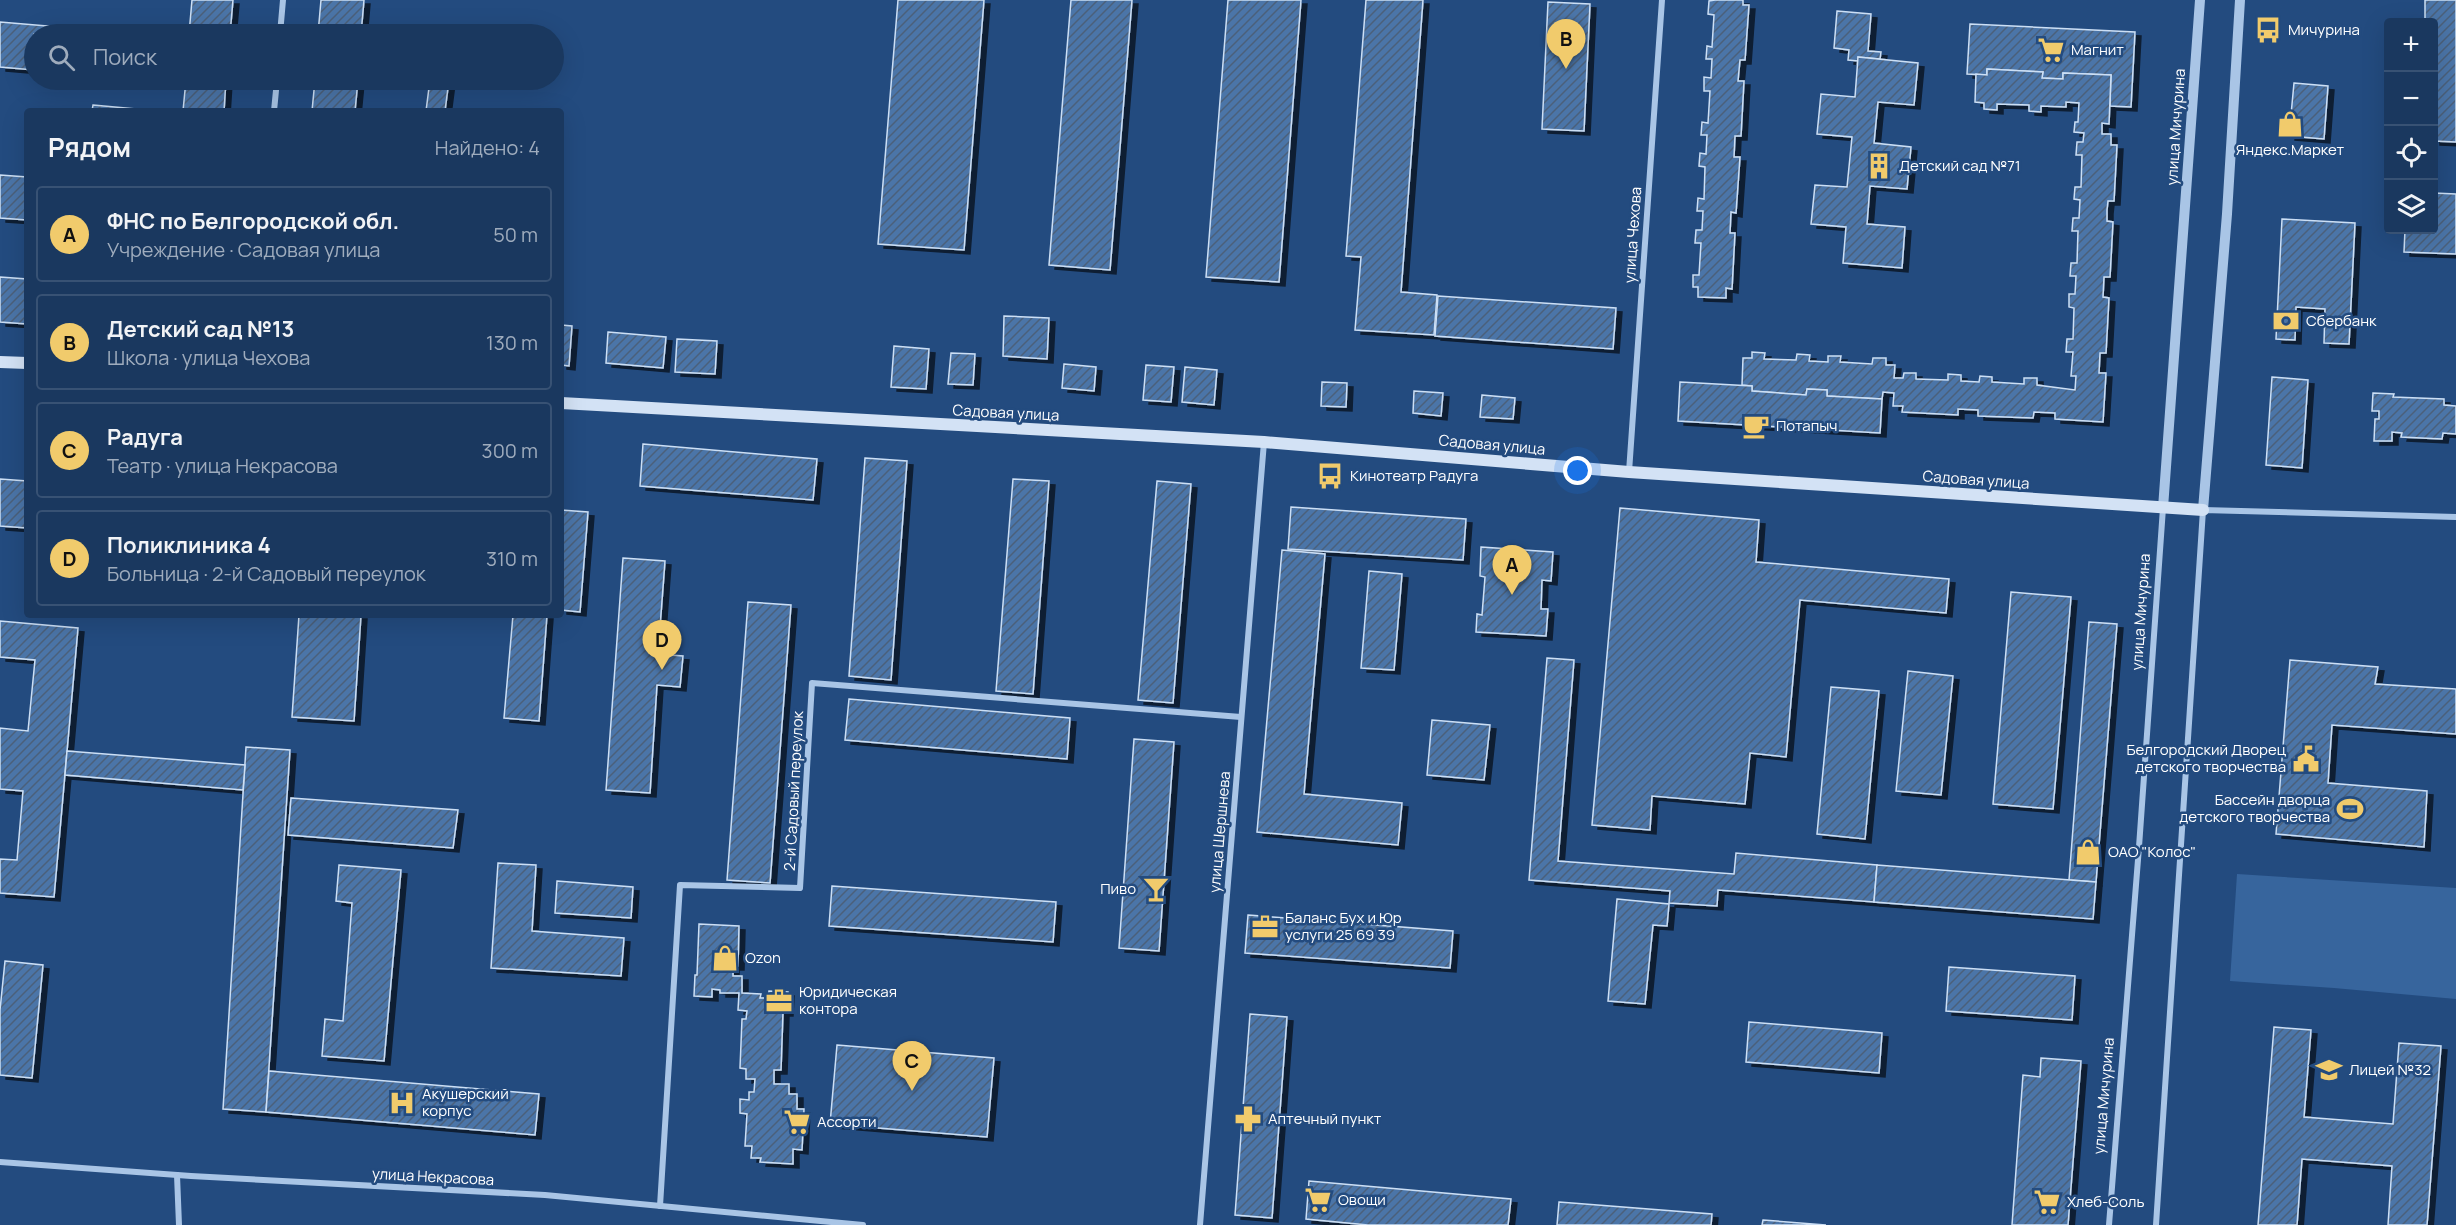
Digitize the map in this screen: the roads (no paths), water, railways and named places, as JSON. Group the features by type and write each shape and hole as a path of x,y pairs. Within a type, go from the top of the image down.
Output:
{"main road":[{"path":"0,362 24,363"},
{"name":"Садовая улица","path":"564,403 1264,442 1629,472 2203,510"}],"street":[{"path":"281,24 283,0"},
{"name":"улица Чехова","path":"1629,472 1662,0"},
{"name":"улица Мичурина","path":"2109,1225 2140,835 2200,0"},
{"path":"2156,1225 2203,510 2227,214 2240,0"},
{"path":"274,108 276,90"},
{"name":"улица Шершнева","path":"1200,1225 1264,442"},
{"name":"Садовая улица","path":"2203,510 2456,517"},
{"name":"2-й Садовый переулок","path":"660,1206 680,885 800,888 812,683 1241,717"},
{"name":"улица Некрасова","path":"0,1162 545,1195 863,1225"},
{"path":"177,1174 179,1225"}],"place":[{"name":"Мичурина","path":"2268,30"},
{"name":"Магнит","path":"2051,50"},
{"name":"Детский сад №13","path":"1566,69"},
{"name":"Яндекс.Маркет","path":"2290,124"},
{"name":"Детский сад №71","path":"1879,166"},
{"name":"Сбербанк","path":"2286,321"},
{"name":"Потапыч","path":"1756,426"},
{"name":"Кинотеатр Радуга","path":"1330,476"},
{"name":"ФНС по Белгородской обл.","path":"1512,595"},
{"name":"Поликлиника 4","path":"662,670"},
{"name":"Белгородский Дворец детского творчества","path":"2306,759"},
{"name":"Бассейн дворца детского творчества","path":"2350,809"},
{"name":"ОАО \"Колос\"","path":"2088,852"},
{"name":"Пиво","path":"1156,889"},
{"name":"Баланс Бух и Юр услуги 25 69 39","path":"1265,927"},
{"name":"Ozon","path":"725,958"},
{"name":"Юридическая контора","path":"779,1001"},
{"name":"Лицей №32","path":"2329,1070"},
{"name":"Радуга","path":"912,1091"},
{"name":"Акушерский корпус","path":"402,1103"},
{"name":"Аптечный пункт","path":"1248,1119"},
{"name":"Ассорти","path":"797,1122"},
{"name":"Овощи","path":"1318,1200"},
{"name":"Хлеб-Соль","path":"2047,1202"}]}
